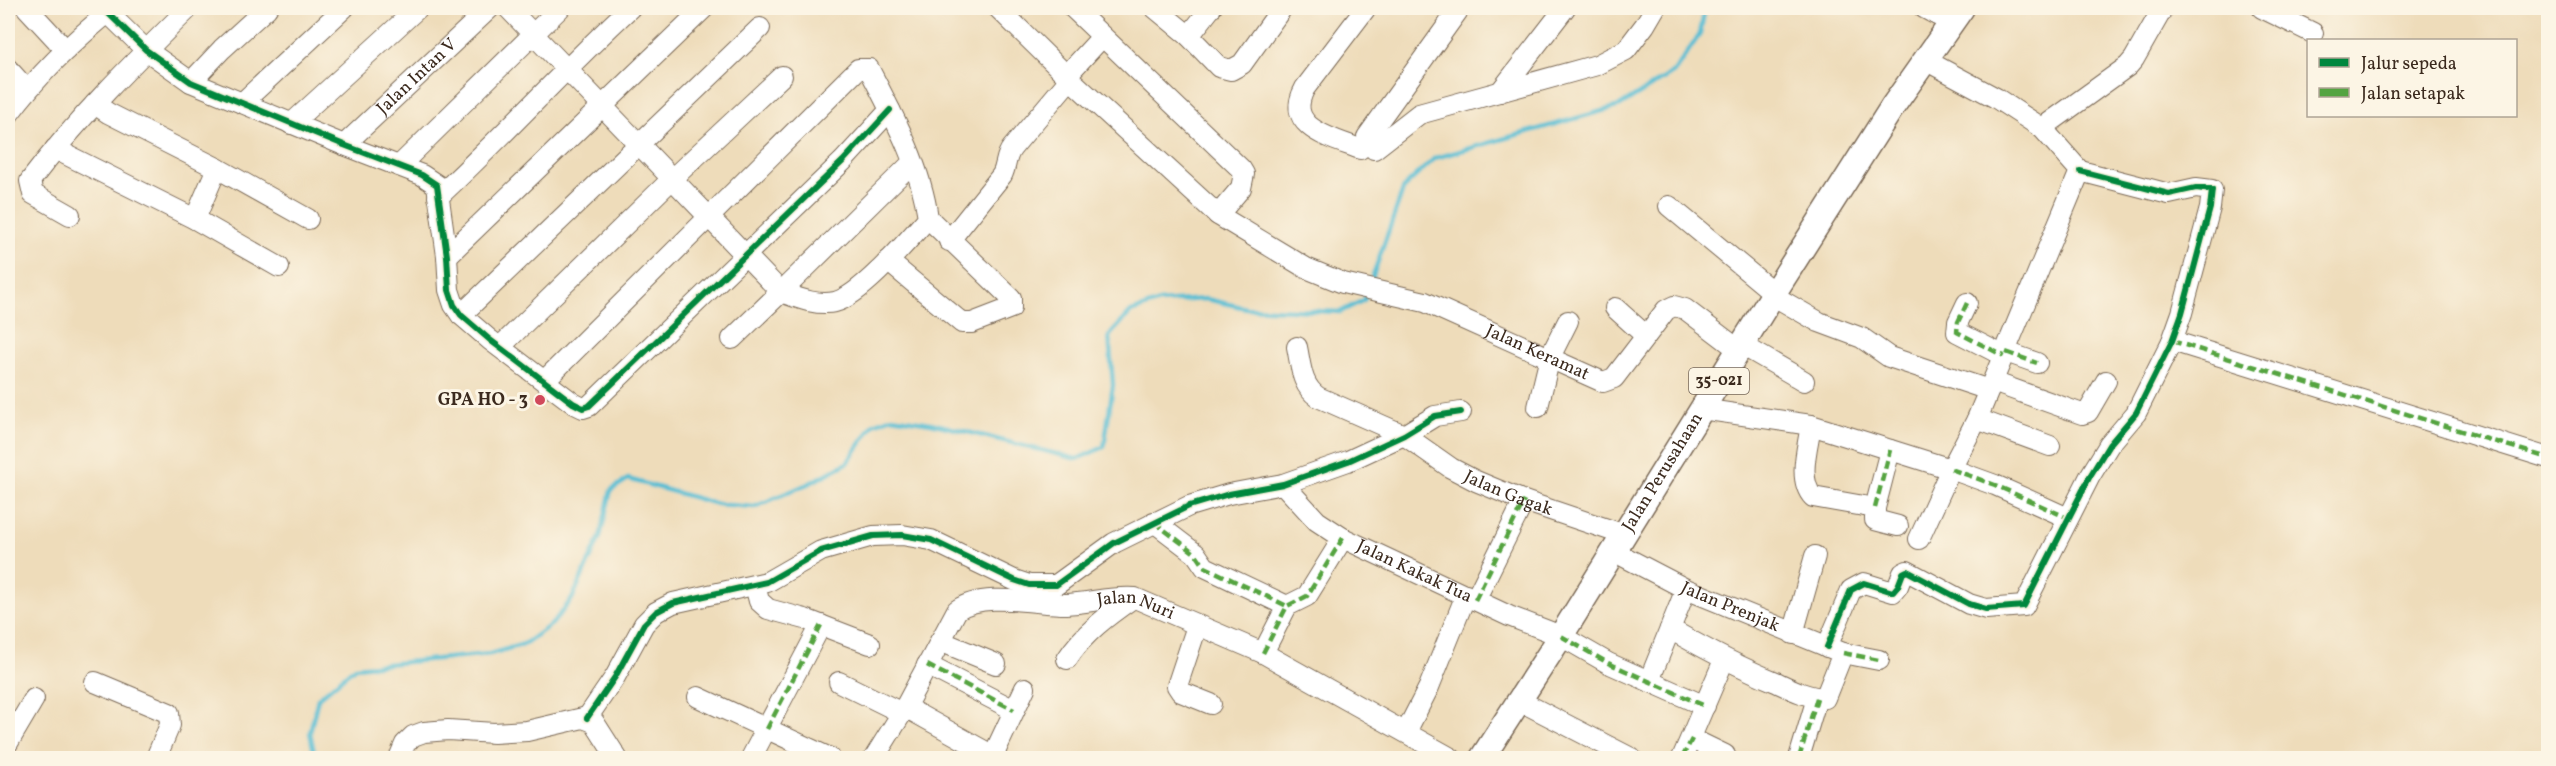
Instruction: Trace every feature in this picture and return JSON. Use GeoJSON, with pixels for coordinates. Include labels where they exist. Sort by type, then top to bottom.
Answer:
{"type":"FeatureCollection","features":[{"type":"Feature","properties":{"kind":"main road","name":"Jalan Perusahaan"},"geometry":{"type":"LineString","coordinates":[[1482,759],[1893,106],[1927,61],[1957,15]]}},
{"type":"Feature","properties":{"kind":"street"},"geometry":{"type":"LineString","coordinates":[[27,8],[66,50]]}},
{"type":"Feature","properties":{"kind":"street"},"geometry":{"type":"LineString","coordinates":[[70,215],[33,194],[29,186],[30,181],[95,104],[189,8]]}},
{"type":"Feature","properties":{"kind":"street"},"geometry":{"type":"LineString","coordinates":[[192,82],[222,49],[267,8]]}},
{"type":"Feature","properties":{"kind":"street"},"geometry":{"type":"LineString","coordinates":[[242,103],[344,8]]}},
{"type":"Feature","properties":{"kind":"street"},"geometry":{"type":"LineString","coordinates":[[291,124],[418,8]]}},
{"type":"Feature","properties":{"kind":"street","name":"Jalan Intan V"},"geometry":{"type":"LineString","coordinates":[[344,145],[490,8]]}},
{"type":"Feature","properties":{"kind":"street"},"geometry":{"type":"LineString","coordinates":[[508,8],[782,292],[813,302],[836,302],[855,292],[928,218]]}},
{"type":"Feature","properties":{"kind":"street"},"geometry":{"type":"LineString","coordinates":[[399,166],[560,8]]}},
{"type":"Feature","properties":{"kind":"street"},"geometry":{"type":"LineString","coordinates":[[438,197],[476,162],[567,67],[630,8]]}},
{"type":"Feature","properties":{"kind":"street"},"geometry":{"type":"LineString","coordinates":[[447,256],[704,8]]}},
{"type":"Feature","properties":{"kind":"street","name":"Jalan Keramat"},"geometry":{"type":"LineString","coordinates":[[998,8],[1068,77],[1218,215],[1306,268],[1343,283],[1425,302],[1608,382],[1614,378],[1666,310],[1678,306],[1741,347]]}},
{"type":"Feature","properties":{"kind":"street"},"geometry":{"type":"LineString","coordinates":[[1074,8],[1241,169],[1244,174],[1241,188],[1218,215]]}},
{"type":"Feature","properties":{"kind":"street"},"geometry":{"type":"LineString","coordinates":[[1155,8],[1189,36],[1219,67],[1231,70],[1242,64],[1282,8]]}},
{"type":"Feature","properties":{"kind":"street"},"geometry":{"type":"LineString","coordinates":[[1189,36],[1211,8]]}},
{"type":"Feature","properties":{"kind":"street"},"geometry":{"type":"LineString","coordinates":[[1366,8],[1305,88],[1298,104],[1302,118],[1309,127],[1367,145],[1419,114],[1597,65],[1626,50],[1655,8]]}},
{"type":"Feature","properties":{"kind":"street"},"geometry":{"type":"LineString","coordinates":[[1367,145],[1460,8]]}},
{"type":"Feature","properties":{"kind":"street"},"geometry":{"type":"LineString","coordinates":[[1500,92],[1565,8]]}},
{"type":"Feature","properties":{"kind":"street"},"geometry":{"type":"LineString","coordinates":[[1924,8],[1957,15]]}},
{"type":"Feature","properties":{"kind":"street"},"geometry":{"type":"LineString","coordinates":[[2042,128],[2127,66],[2134,59],[2163,8]]}},
{"type":"Feature","properties":{"kind":"street"},"geometry":{"type":"LineString","coordinates":[[2262,8],[2313,33]]}},
{"type":"Feature","properties":{"kind":"street"},"geometry":{"type":"LineString","coordinates":[[8,115],[27,90],[108,9],[146,50],[192,82],[291,124],[422,174],[437,185],[447,256],[449,290],[454,305],[461,315],[500,347],[573,403],[583,408],[589,406],[843,161],[890,110]]}},
{"type":"Feature","properties":{"kind":"street"},"geometry":{"type":"LineString","coordinates":[[461,315],[760,28]]}},
{"type":"Feature","properties":{"kind":"street"},"geometry":{"type":"LineString","coordinates":[[949,242],[1002,175],[1006,168],[1006,156],[1011,148],[1102,37]]}},
{"type":"Feature","properties":{"kind":"street"},"geometry":{"type":"LineString","coordinates":[[1670,629],[1724,660],[1817,698],[1825,698],[1851,590],[1864,583],[1893,592],[1907,571],[1969,604],[1986,609],[2024,606],[2068,518],[2109,445],[2136,413],[2171,342],[2182,313],[2210,208],[2212,190],[2196,188],[2169,194],[2080,171],[2042,128],[1996,98],[1927,61]]}},
{"type":"Feature","properties":{"kind":"street"},"geometry":{"type":"LineString","coordinates":[[8,69],[27,90]]}},
{"type":"Feature","properties":{"kind":"street"},"geometry":{"type":"LineString","coordinates":[[545,380],[858,69],[869,69],[890,110],[912,163],[928,218],[949,242],[1011,298],[1011,308],[972,323],[962,323],[888,261]]}},
{"type":"Feature","properties":{"kind":"street"},"geometry":{"type":"LineString","coordinates":[[500,347],[673,178],[782,76]]}},
{"type":"Feature","properties":{"kind":"street"},"geometry":{"type":"LineString","coordinates":[[95,104],[308,219]]}},
{"type":"Feature","properties":{"kind":"street"},"geometry":{"type":"LineString","coordinates":[[55,149],[195,219],[279,267]]}},
{"type":"Feature","properties":{"kind":"street"},"geometry":{"type":"LineString","coordinates":[[732,339],[912,163]]}},
{"type":"Feature","properties":{"kind":"street"},"geometry":{"type":"LineString","coordinates":[[195,219],[217,168]]}},
{"type":"Feature","properties":{"kind":"street"},"geometry":{"type":"LineString","coordinates":[[1919,539],[1977,419],[2080,171]]}},
{"type":"Feature","properties":{"kind":"street"},"geometry":{"type":"LineString","coordinates":[[1669,206],[1773,294],[1820,322],[1862,338],[1889,357],[2082,414],[2088,412],[2106,381]]}},
{"type":"Feature","properties":{"kind":"street"},"geometry":{"type":"LineString","coordinates":[[1966,303],[1958,322],[1957,332],[2005,354],[2037,363]]}},
{"type":"Feature","properties":{"kind":"street"},"geometry":{"type":"LineString","coordinates":[[1615,308],[1646,336]]}},
{"type":"Feature","properties":{"kind":"street"},"geometry":{"type":"LineString","coordinates":[[1538,407],[1550,357],[1568,321]]}},
{"type":"Feature","properties":{"kind":"street"},"geometry":{"type":"LineString","coordinates":[[2171,342],[2548,458]]}},
{"type":"Feature","properties":{"kind":"street","name":"Jalan Gagak"},"geometry":{"type":"LineString","coordinates":[[1297,347],[1304,382],[1311,392],[1348,412],[1404,435],[1459,472],[1618,543]]}},
{"type":"Feature","properties":{"kind":"street"},"geometry":{"type":"LineString","coordinates":[[1741,347],[1804,381]]}},
{"type":"Feature","properties":{"kind":"street"},"geometry":{"type":"LineString","coordinates":[[1701,409],[1811,425],[1965,472],[2068,518]]}},
{"type":"Feature","properties":{"kind":"street"},"geometry":{"type":"LineString","coordinates":[[587,718],[615,677],[644,624],[656,612],[673,603],[756,589],[821,551],[873,536],[902,535],[931,540],[1014,580],[1031,593],[1056,585],[1114,543],[1202,501],[1283,484],[1348,461],[1404,435],[1435,416],[1461,412]]}},
{"type":"Feature","properties":{"kind":"street"},"geometry":{"type":"LineString","coordinates":[[1977,419],[2050,446]]}},
{"type":"Feature","properties":{"kind":"street"},"geometry":{"type":"LineString","coordinates":[[1811,425],[1804,478],[1807,490],[1813,497],[1875,508]]}},
{"type":"Feature","properties":{"kind":"street"},"geometry":{"type":"LineString","coordinates":[[1890,450],[1875,508],[1875,520],[1898,526]]}},
{"type":"Feature","properties":{"kind":"street","name":"Jalan Kakak Tua"},"geometry":{"type":"LineString","coordinates":[[1283,484],[1317,521],[1343,538],[1509,616],[1561,636],[1608,663],[1705,706]]}},
{"type":"Feature","properties":{"kind":"street"},"geometry":{"type":"LineString","coordinates":[[1406,732],[1471,597],[1524,501]]}},
{"type":"Feature","properties":{"kind":"street"},"geometry":{"type":"LineString","coordinates":[[1154,522],[1197,554],[1205,567],[1287,606]]}},
{"type":"Feature","properties":{"kind":"street"},"geometry":{"type":"LineString","coordinates":[[1263,653],[1287,606],[1307,596],[1343,538]]}},
{"type":"Feature","properties":{"kind":"street","name":"Jalan Prenjak"},"geometry":{"type":"LineString","coordinates":[[1618,543],[1686,589],[1837,653],[1879,660]]}},
{"type":"Feature","properties":{"kind":"street"},"geometry":{"type":"LineString","coordinates":[[1792,634],[1815,556]]}},
{"type":"Feature","properties":{"kind":"street"},"geometry":{"type":"LineString","coordinates":[[756,589],[759,601],[768,609],[821,625],[870,644]]}},
{"type":"Feature","properties":{"kind":"street"},"geometry":{"type":"LineString","coordinates":[[1649,681],[1686,589]]}},
{"type":"Feature","properties":{"kind":"street","name":"Jalan Nuri"},"geometry":{"type":"LineString","coordinates":[[874,759],[957,610],[965,604],[1031,593],[1064,604],[1118,597],[1133,598],[1263,653],[1451,759]]}},
{"type":"Feature","properties":{"kind":"street"},"geometry":{"type":"LineString","coordinates":[[1067,659],[1078,642],[1096,624],[1133,598]]}},
{"type":"Feature","properties":{"kind":"street"},"geometry":{"type":"LineString","coordinates":[[752,759],[821,625]]}},
{"type":"Feature","properties":{"kind":"street"},"geometry":{"type":"LineString","coordinates":[[1197,626],[1177,686],[1182,692],[1211,704]]}},
{"type":"Feature","properties":{"kind":"street"},"geometry":{"type":"LineString","coordinates":[[940,642],[996,664]]}},
{"type":"Feature","properties":{"kind":"street"},"geometry":{"type":"LineString","coordinates":[[1682,759],[1724,660]]}},
{"type":"Feature","properties":{"kind":"street"},"geometry":{"type":"LineString","coordinates":[[927,665],[1014,710]]}},
{"type":"Feature","properties":{"kind":"street"},"geometry":{"type":"LineString","coordinates":[[95,682],[169,714],[170,725],[156,759]]}},
{"type":"Feature","properties":{"kind":"street"},"geometry":{"type":"LineString","coordinates":[[839,682],[903,710],[995,757],[1025,688]]}},
{"type":"Feature","properties":{"kind":"street"},"geometry":{"type":"LineString","coordinates":[[698,697],[830,759]]}},
{"type":"Feature","properties":{"kind":"street"},"geometry":{"type":"LineString","coordinates":[[1799,759],[1817,698]]}},
{"type":"Feature","properties":{"kind":"street"},"geometry":{"type":"LineString","coordinates":[[8,743],[34,699]]}},
{"type":"Feature","properties":{"kind":"street"},"geometry":{"type":"LineString","coordinates":[[1518,700],[1631,759]]}},
{"type":"Feature","properties":{"kind":"street"},"geometry":{"type":"LineString","coordinates":[[399,759],[405,744],[413,736],[424,732],[527,731],[587,718],[594,722],[617,759]]}},
{"type":"Feature","properties":{"kind":"street"},"geometry":{"type":"LineString","coordinates":[[1692,739],[1725,755]]}},
{"type":"Feature","properties":{"kind":"waterway"},"geometry":{"type":"LineString","coordinates":[[1370,284],[1404,187],[1435,158],[1620,106],[1674,72],[1700,34],[1705,8]]}},
{"type":"Feature","properties":{"kind":"waterway"},"geometry":{"type":"LineString","coordinates":[[315,758],[310,732],[318,698],[355,667],[490,654],[524,644],[552,624],[572,599],[600,537],[611,490],[628,479],[717,504],[754,507],[810,483],[847,463],[874,424],[892,417],[931,423],[1077,459],[1104,447],[1113,385],[1109,336],[1131,312],[1159,302],[1206,299],[1246,308],[1340,312],[1364,300],[1366,294]]}},
{"type":"Feature","properties":{"kind":"marked path"},"geometry":{"type":"LineString","coordinates":[[1967,303],[1958,322],[1957,332],[2004,356]]}},
{"type":"Feature","properties":{"kind":"marked path"},"geometry":{"type":"LineString","coordinates":[[2172,341],[2548,458]]}},
{"type":"Feature","properties":{"kind":"marked path"},"geometry":{"type":"LineString","coordinates":[[2006,352],[2037,363]]}},
{"type":"Feature","properties":{"kind":"marked path"},"geometry":{"type":"LineString","coordinates":[[1875,508],[1890,450]]}},
{"type":"Feature","properties":{"kind":"marked path"},"geometry":{"type":"LineString","coordinates":[[1951,469],[1995,485],[2068,518]]}},
{"type":"Feature","properties":{"kind":"marked path"},"geometry":{"type":"LineString","coordinates":[[1475,600],[1524,501]]}},
{"type":"Feature","properties":{"kind":"marked path"},"geometry":{"type":"LineString","coordinates":[[1154,522],[1196,554],[1205,567],[1287,606]]}},
{"type":"Feature","properties":{"kind":"marked path"},"geometry":{"type":"LineString","coordinates":[[1263,653],[1287,606],[1307,596],[1343,538]]}},
{"type":"Feature","properties":{"kind":"marked path"},"geometry":{"type":"LineString","coordinates":[[767,729],[821,625]]}},
{"type":"Feature","properties":{"kind":"marked path"},"geometry":{"type":"LineString","coordinates":[[1561,636],[1608,663],[1705,706]]}},
{"type":"Feature","properties":{"kind":"marked path"},"geometry":{"type":"LineString","coordinates":[[1843,653],[1879,660]]}},
{"type":"Feature","properties":{"kind":"marked path"},"geometry":{"type":"LineString","coordinates":[[927,665],[1014,710]]}},
{"type":"Feature","properties":{"kind":"marked path"},"geometry":{"type":"LineString","coordinates":[[1799,758],[1817,698]]}},
{"type":"Feature","properties":{"kind":"marked path"},"geometry":{"type":"LineString","coordinates":[[1682,758],[1692,739]]}},
{"type":"Feature","properties":{"kind":"cycle path"},"geometry":{"type":"LineString","coordinates":[[103,8],[146,50],[191,82],[422,175],[437,185],[447,256],[449,290],[454,305],[461,315],[490,340],[573,403],[583,408],[589,406],[843,161],[890,110]]}},
{"type":"Feature","properties":{"kind":"cycle path"},"geometry":{"type":"LineString","coordinates":[[1827,647],[1851,590],[1864,583],[1893,592],[1903,573],[1907,571],[1969,604],[1986,609],[2024,606],[2090,476],[2109,445],[2136,413],[2172,341],[2182,313],[2210,208],[2212,190],[2196,188],[2169,194],[2080,171]]}},
{"type":"Feature","properties":{"kind":"cycle path"},"geometry":{"type":"LineString","coordinates":[[587,718],[615,677],[644,624],[656,612],[673,603],[767,582],[821,551],[873,536],[902,535],[931,540],[1029,585],[1056,585],[1114,543],[1189,506],[1229,494],[1283,484],[1348,461],[1404,435],[1435,416],[1461,412]]}},
{"type":"Feature","properties":{"kind":"place","name":"GPA HO - 3"},"geometry":{"type":"Point","coordinates":[540,400]}}]}
